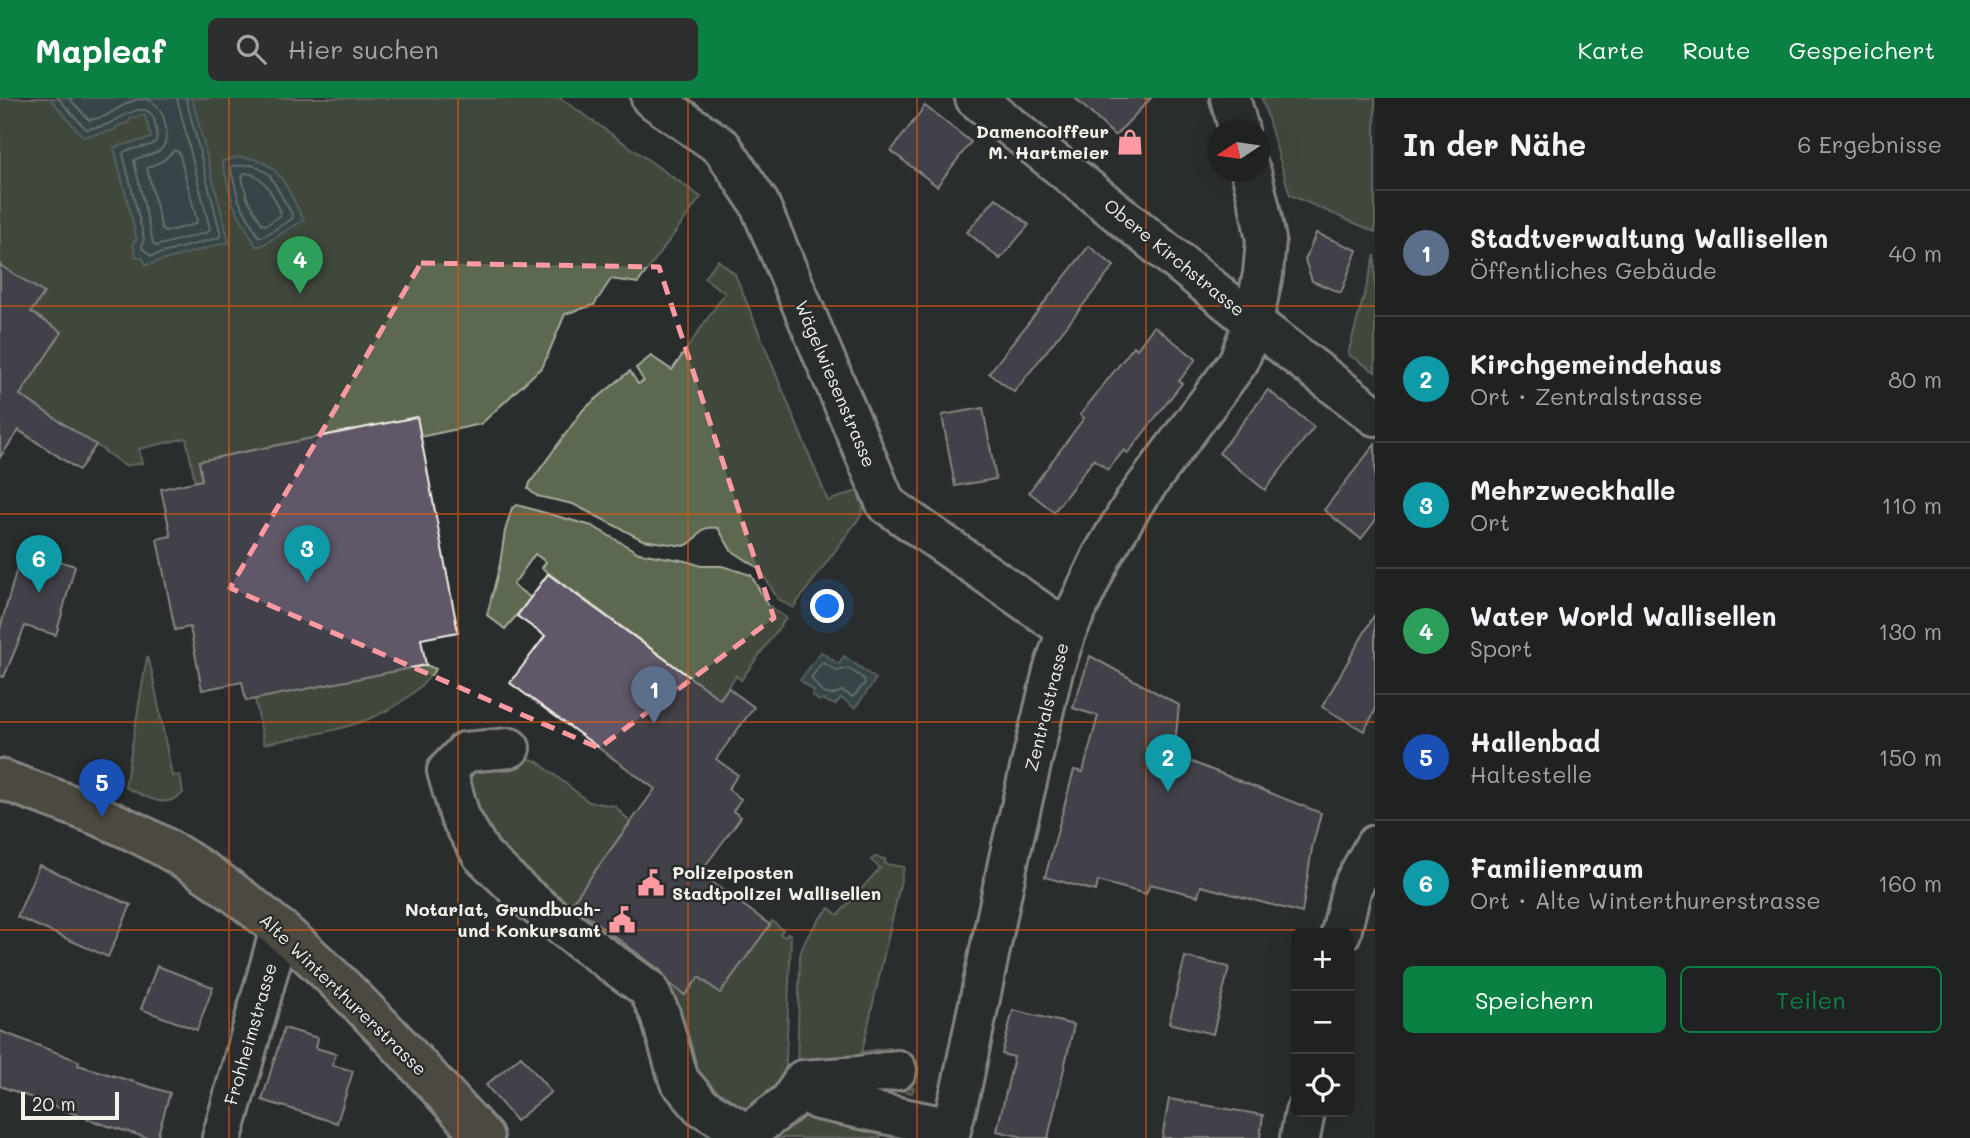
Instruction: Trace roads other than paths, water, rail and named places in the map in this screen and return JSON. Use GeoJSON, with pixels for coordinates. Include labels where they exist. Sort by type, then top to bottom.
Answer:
{"type":"FeatureCollection","features":[{"type":"Feature","properties":{"kind":"main road","name":"Alte Winterthurerstrasse"},"geometry":{"type":"LineString","coordinates":[[0,779],[102,817],[163,846],[222,885],[280,929],[396,1040],[484,1138]]}},
{"type":"Feature","properties":{"kind":"street","name":"Wägelwiesenstrasse"},"geometry":{"type":"LineString","coordinates":[[651,98],[722,147],[759,203],[886,504],[1067,629]]}},
{"type":"Feature","properties":{"kind":"street","name":"Obere Kirchstrasse"},"geometry":{"type":"LineString","coordinates":[[975,98],[1253,322],[1375,416]]}},
{"type":"Feature","properties":{"kind":"street"},"geometry":{"type":"LineString","coordinates":[[1230,98],[1236,119]]}},
{"type":"Feature","properties":{"kind":"street","name":"Zentralstrasse"},"geometry":{"type":"LineString","coordinates":[[950,1133],[1009,858],[1053,671],[1067,629],[1102,556],[1135,501],[1239,361],[1253,322],[1264,274],[1266,240],[1254,182]]}},
{"type":"Feature","properties":{"kind":"street"},"geometry":{"type":"LineString","coordinates":[[510,748],[466,752],[447,771],[460,817],[482,855],[524,895],[580,940],[649,989],[660,1014],[679,1080],[701,1106],[747,1134],[790,1101],[803,1080],[897,1070]]}},
{"type":"Feature","properties":{"kind":"street"},"geometry":{"type":"LineString","coordinates":[[1342,928],[1352,887],[1375,845]]}},
{"type":"Feature","properties":{"kind":"street","name":"Frohheimstrasse"},"geometry":{"type":"LineString","coordinates":[[222,1138],[280,929]]}},
{"type":"Feature","properties":{"kind":"street"},"geometry":{"type":"LineString","coordinates":[[818,1100],[950,1133]]}},
{"type":"Feature","properties":{"kind":"street"},"geometry":{"type":"LineString","coordinates":[[1300,1138],[1304,1117]]}},
{"type":"Feature","properties":{"kind":"water"},"geometry":{"type":"Polygon","coordinates":[[[50,98],[192,98],[229,242],[146,265],[142,257],[136,257],[133,242],[137,240],[114,147],[151,138],[145,115],[131,118],[128,123],[117,126],[115,130],[83,137],[50,98]]]}},
{"type":"Feature","properties":{"kind":"water"},"geometry":{"type":"Polygon","coordinates":[[[238,157],[264,163],[273,169],[286,186],[304,220],[261,246],[256,246],[233,204],[222,161],[238,157]]]}},
{"type":"Feature","properties":{"kind":"water"},"geometry":{"type":"Polygon","coordinates":[[[821,652],[839,664],[844,656],[876,679],[855,708],[841,698],[835,705],[821,699],[819,701],[812,695],[814,691],[800,680],[821,652]]]}},
{"type":"Feature","properties":{"kind":"place","name":"Damencoiffeur M. Hartmeier"},"geometry":{"type":"Point","coordinates":[1130,142]}},
{"type":"Feature","properties":{"kind":"place","name":"Water World Wallisellen"},"geometry":{"type":"Point","coordinates":[300,294]}},
{"type":"Feature","properties":{"kind":"place","name":"Mehrzweckhalle"},"geometry":{"type":"Point","coordinates":[307,583]}},
{"type":"Feature","properties":{"kind":"place","name":"Familienraum"},"geometry":{"type":"Point","coordinates":[39,593]}},
{"type":"Feature","properties":{"kind":"place","name":"Stadtverwaltung Wallisellen"},"geometry":{"type":"Point","coordinates":[654,724]}},
{"type":"Feature","properties":{"kind":"place","name":"Kirchgemeindehaus"},"geometry":{"type":"Point","coordinates":[1168,792]}},
{"type":"Feature","properties":{"kind":"place","name":"Hallenbad"},"geometry":{"type":"Point","coordinates":[102,817]}},
{"type":"Feature","properties":{"kind":"place","name":"Polizeiposten Stadtpolizei Wallisellen"},"geometry":{"type":"Point","coordinates":[651,883]}},
{"type":"Feature","properties":{"kind":"place","name":"Notariat, Grundbuch- und Konkursamt"},"geometry":{"type":"Point","coordinates":[622,920]}}]}
